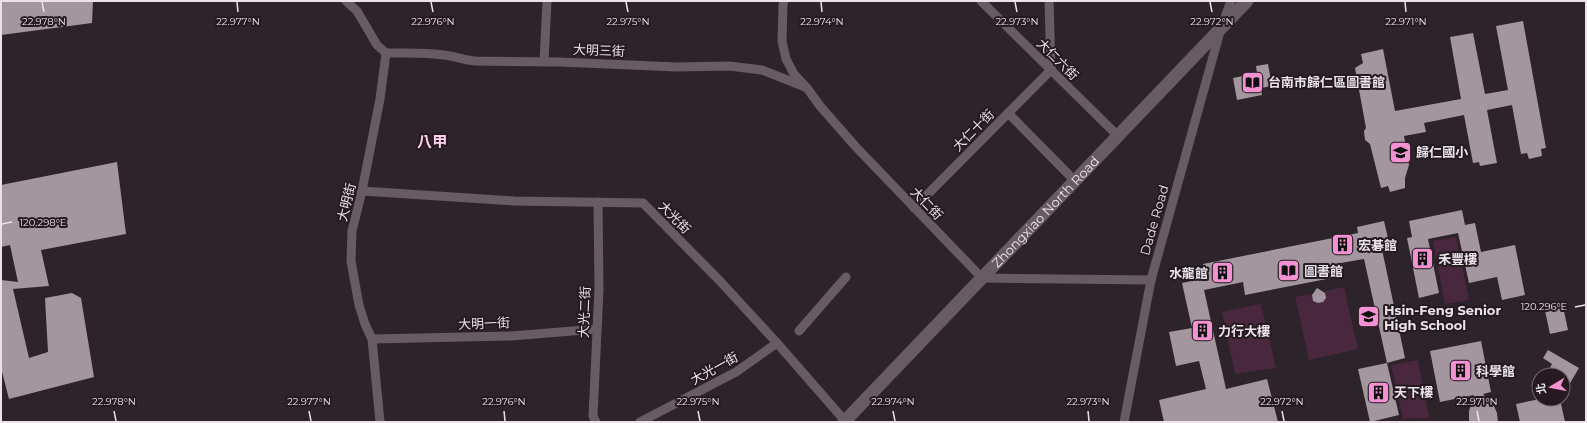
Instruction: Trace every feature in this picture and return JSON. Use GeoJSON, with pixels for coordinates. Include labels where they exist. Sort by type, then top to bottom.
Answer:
{"type":"FeatureCollection","features":[{"type":"Feature","properties":{"kind":"main road","name":"Zhongxiao North Road"},"geometry":{"type":"LineString","coordinates":[[844,421],[1247,1]]}},
{"type":"Feature","properties":{"kind":"street"},"geometry":{"type":"LineString","coordinates":[[346,1],[357,11],[377,45],[386,53]]}},
{"type":"Feature","properties":{"kind":"street"},"geometry":{"type":"LineString","coordinates":[[544,62],[547,1]]}},
{"type":"Feature","properties":{"kind":"street","name":"大仁街"},"geometry":{"type":"LineString","coordinates":[[784,1],[782,42],[786,59],[794,74],[856,147],[982,278]]}},
{"type":"Feature","properties":{"kind":"street","name":"大仁六街"},"geometry":{"type":"LineString","coordinates":[[981,1],[1118,136]]}},
{"type":"Feature","properties":{"kind":"street"},"geometry":{"type":"LineString","coordinates":[[1049,1],[1050,70]]}},
{"type":"Feature","properties":{"kind":"street","name":"Dade Road"},"geometry":{"type":"LineString","coordinates":[[1124,422],[1151,280],[1221,28],[1231,1]]}},
{"type":"Feature","properties":{"kind":"street","name":"大明三街"},"geometry":{"type":"LineString","coordinates":[[386,53],[419,52],[445,55],[465,60],[677,67],[728,66],[762,70],[807,88]]}},
{"type":"Feature","properties":{"kind":"street","name":"大明街"},"geometry":{"type":"LineString","coordinates":[[380,422],[372,339],[359,305],[351,261],[352,231],[362,191],[380,99],[386,53]]}},
{"type":"Feature","properties":{"kind":"street","name":"大仁十街"},"geometry":{"type":"LineString","coordinates":[[914,208],[1050,70]]}},
{"type":"Feature","properties":{"kind":"street"},"geometry":{"type":"LineString","coordinates":[[1008,113],[1075,181]]}},
{"type":"Feature","properties":{"kind":"street","name":"大光街"},"geometry":{"type":"LineString","coordinates":[[362,191],[514,200],[643,204],[719,280],[777,343],[844,421]]}},
{"type":"Feature","properties":{"kind":"street","name":"大光二街"},"geometry":{"type":"LineString","coordinates":[[596,422],[593,416],[599,289],[598,202]]}},
{"type":"Feature","properties":{"kind":"street"},"geometry":{"type":"LineString","coordinates":[[799,331],[846,277]]}},
{"type":"Feature","properties":{"kind":"street"},"geometry":{"type":"LineString","coordinates":[[982,278],[1151,280]]}},
{"type":"Feature","properties":{"kind":"street","name":"大明一街"},"geometry":{"type":"LineString","coordinates":[[372,339],[512,336],[597,329]]}},
{"type":"Feature","properties":{"kind":"street","name":"大光一街"},"geometry":{"type":"LineString","coordinates":[[640,422],[736,372],[777,343]]}},
{"type":"Feature","properties":{"kind":"shaded area"},"geometry":{"type":"Polygon","coordinates":[[[1456,237],[1469,300],[1445,304],[1433,241],[1456,237]]]}},
{"type":"Feature","properties":{"kind":"shaded area"},"geometry":{"type":"Polygon","coordinates":[[[1344,287],[1358,349],[1309,360],[1295,297],[1311,294],[1313,301],[1318,303],[1322,302],[1325,298],[1325,291],[1344,287]]]}},
{"type":"Feature","properties":{"kind":"shaded area"},"geometry":{"type":"Polygon","coordinates":[[[1261,304],[1276,368],[1235,374],[1222,312],[1261,304]]]}},
{"type":"Feature","properties":{"kind":"shaded area"},"geometry":{"type":"Polygon","coordinates":[[[1418,360],[1429,418],[1403,419],[1391,365],[1418,360]]]}},
{"type":"Feature","properties":{"kind":"building"},"geometry":{"type":"Polygon","coordinates":[[[1,1],[93,1],[92,23],[1,35],[1,1]]]}},
{"type":"Feature","properties":{"kind":"building"},"geometry":{"type":"Polygon","coordinates":[[[1523,21],[1546,148],[1541,149],[1542,156],[1529,159],[1527,153],[1521,154],[1512,105],[1487,110],[1497,163],[1480,166],[1479,162],[1473,163],[1464,115],[1424,123],[1426,132],[1404,136],[1409,165],[1405,178],[1405,188],[1390,192],[1388,186],[1381,188],[1370,144],[1365,140],[1364,131],[1366,128],[1355,68],[1363,63],[1361,54],[1383,49],[1395,111],[1461,99],[1450,37],[1473,33],[1485,94],[1508,90],[1496,26],[1523,21]]]}},
{"type":"Feature","properties":{"kind":"building","name":"台南市歸仁區圖書館"},"geometry":{"type":"Polygon","coordinates":[[[1268,64],[1272,86],[1261,88],[1262,95],[1237,100],[1233,78],[1257,73],[1256,66],[1268,64]]]}},
{"type":"Feature","properties":{"kind":"building"},"geometry":{"type":"Polygon","coordinates":[[[117,162],[126,234],[41,250],[49,286],[13,289],[29,358],[48,352],[45,298],[72,293],[81,298],[94,377],[9,399],[1,368],[1,280],[18,282],[10,245],[1,247],[1,185],[117,162]]]}},
{"type":"Feature","properties":{"kind":"building","name":"禾豐樓"},"geometry":{"type":"Polygon","coordinates":[[[1462,210],[1465,225],[1475,223],[1481,252],[1515,245],[1525,295],[1502,300],[1497,277],[1469,283],[1458,233],[1428,239],[1439,293],[1419,298],[1407,238],[1412,237],[1409,221],[1462,210]]]}},
{"type":"Feature","properties":{"kind":"building"},"geometry":{"type":"Polygon","coordinates":[[[1384,221],[1388,238],[1380,240],[1405,358],[1387,363],[1364,259],[1335,264],[1337,277],[1245,295],[1243,282],[1204,290],[1226,389],[1267,379],[1278,422],[1164,422],[1159,400],[1206,389],[1199,361],[1176,366],[1169,332],[1192,328],[1182,283],[1206,278],[1203,264],[1358,233],[1357,227],[1384,221]]]}},
{"type":"Feature","properties":{"kind":"building"},"geometry":{"type":"Polygon","coordinates":[[[1317,288],[1325,293],[1326,298],[1323,302],[1318,303],[1313,301],[1312,295],[1317,288]]]}},
{"type":"Feature","properties":{"kind":"building"},"geometry":{"type":"Polygon","coordinates":[[[1562,302],[1568,330],[1550,334],[1544,306],[1562,302]]]}},
{"type":"Feature","properties":{"kind":"building","name":"科學館"},"geometry":{"type":"Polygon","coordinates":[[[1481,341],[1491,392],[1483,394],[1494,406],[1497,413],[1498,422],[1469,422],[1469,411],[1474,395],[1440,402],[1430,351],[1481,341]]]}},
{"type":"Feature","properties":{"kind":"building"},"geometry":{"type":"Polygon","coordinates":[[[1548,350],[1579,368],[1571,382],[1571,367],[1550,367],[1552,364],[1543,358],[1548,350]]]}},
{"type":"Feature","properties":{"kind":"building","name":"天下樓"},"geometry":{"type":"Polygon","coordinates":[[[1387,363],[1399,415],[1370,422],[1358,369],[1387,363]]]}},
{"type":"Feature","properties":{"kind":"building"},"geometry":{"type":"Polygon","coordinates":[[[1531,401],[1531,407],[1562,407],[1565,422],[1520,422],[1516,404],[1531,401]]]}},
{"type":"Feature","properties":{"kind":"place","name":"台南市歸仁區圖書館"},"geometry":{"type":"Point","coordinates":[1252,82]}},
{"type":"Feature","properties":{"kind":"place","name":"歸仁國小"},"geometry":{"type":"Point","coordinates":[1400,152]}},
{"type":"Feature","properties":{"kind":"place","name":"宏碁館"},"geometry":{"type":"Point","coordinates":[1343,245]}},
{"type":"Feature","properties":{"kind":"place","name":"禾豐樓"},"geometry":{"type":"Point","coordinates":[1422,259]}},
{"type":"Feature","properties":{"kind":"place","name":"圖書館"},"geometry":{"type":"Point","coordinates":[1288,271]}},
{"type":"Feature","properties":{"kind":"place","name":"水龍館"},"geometry":{"type":"Point","coordinates":[1223,273]}},
{"type":"Feature","properties":{"kind":"place","name":"Hsin-Feng Senior High School"},"geometry":{"type":"Point","coordinates":[1369,317]}},
{"type":"Feature","properties":{"kind":"place","name":"力行大樓"},"geometry":{"type":"Point","coordinates":[1203,331]}},
{"type":"Feature","properties":{"kind":"place","name":"科學館"},"geometry":{"type":"Point","coordinates":[1461,371]}},
{"type":"Feature","properties":{"kind":"place","name":"天下樓"},"geometry":{"type":"Point","coordinates":[1378,392]}},
{"type":"Feature","properties":{"kind":"district","name":"八甲"},"geometry":{"type":"Point","coordinates":[432,142]}}]}
